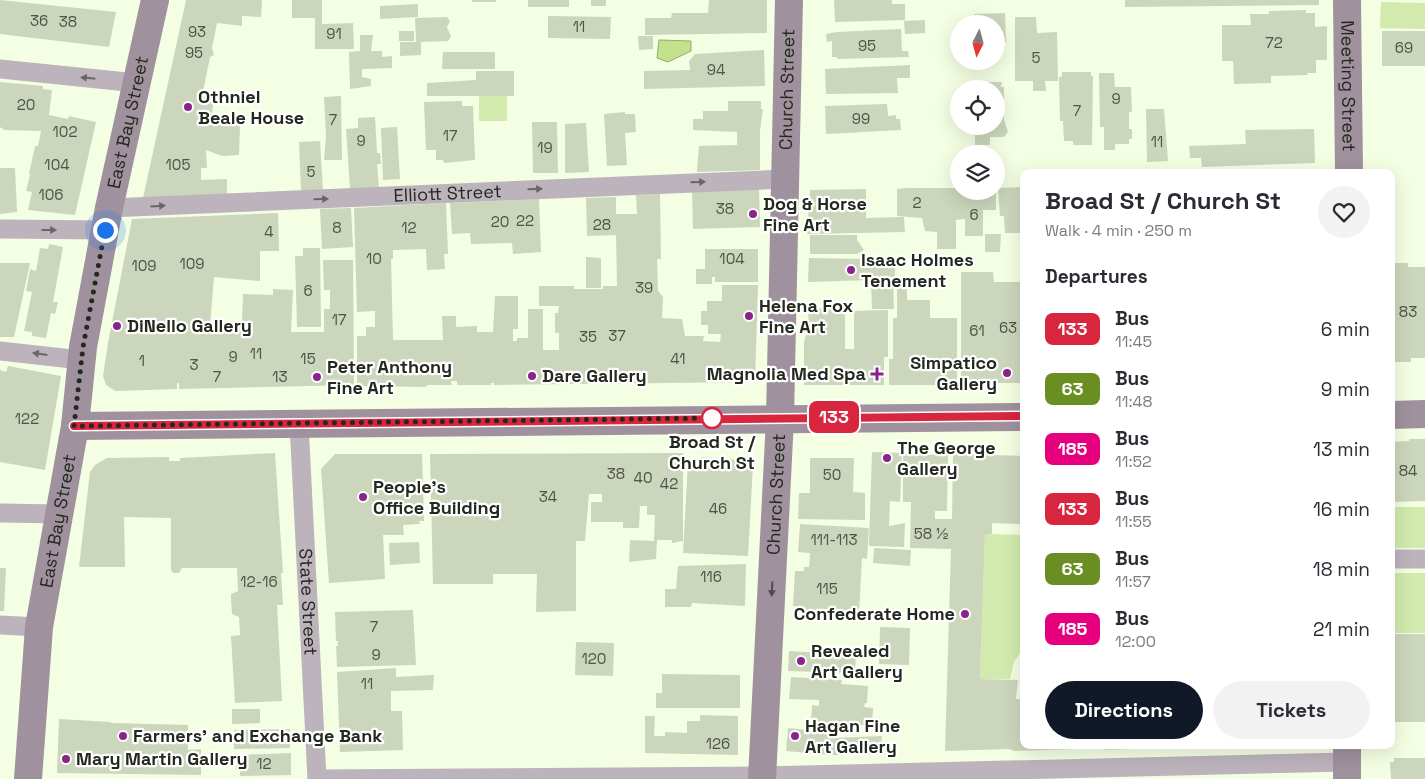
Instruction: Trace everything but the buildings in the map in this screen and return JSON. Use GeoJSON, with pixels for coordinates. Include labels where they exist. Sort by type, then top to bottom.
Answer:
{"type":"FeatureCollection","features":[{"type":"Feature","properties":{"kind":"street","name":"East Bay Street"},"geometry":{"type":"LineString","coordinates":[[28,779],[39,627],[74,426],[81,360],[107,219],[154,0]]}},
{"type":"Feature","properties":{"kind":"street","name":"Church Street"},"geometry":{"type":"LineString","coordinates":[[762,778],[780,418],[789,0]]}},
{"type":"Feature","properties":{"kind":"street","name":"Meeting Street"},"geometry":{"type":"LineString","coordinates":[[1347,0],[1349,169]]}},
{"type":"Feature","properties":{"kind":"street"},"geometry":{"type":"LineString","coordinates":[[0,69],[137,83]]}},
{"type":"Feature","properties":{"kind":"street","name":"Elliott Street"},"geometry":{"type":"LineString","coordinates":[[0,229],[107,219],[784,179]]}},
{"type":"Feature","properties":{"kind":"street"},"geometry":{"type":"LineString","coordinates":[[0,351],[81,360]]}},
{"type":"Feature","properties":{"kind":"street"},"geometry":{"type":"LineString","coordinates":[[1395,414],[1425,414]]}},
{"type":"Feature","properties":{"kind":"street"},"geometry":{"type":"LineString","coordinates":[[74,426],[1020,416]]}},
{"type":"Feature","properties":{"kind":"street","name":"State Street"},"geometry":{"type":"LineString","coordinates":[[299,423],[317,779]]}},
{"type":"Feature","properties":{"kind":"street"},"geometry":{"type":"LineString","coordinates":[[0,513],[58,514]]}},
{"type":"Feature","properties":{"kind":"street"},"geometry":{"type":"LineString","coordinates":[[1395,559],[1425,559]]}},
{"type":"Feature","properties":{"kind":"street"},"geometry":{"type":"LineString","coordinates":[[0,625],[39,627]]}},
{"type":"Feature","properties":{"kind":"street"},"geometry":{"type":"LineString","coordinates":[[317,779],[762,778],[1347,762]]}},
{"type":"Feature","properties":{"kind":"shaded area"},"geometry":{"type":"Polygon","coordinates":[[[1381,2],[1425,3],[1425,29],[1380,28],[1381,2]]]}},
{"type":"Feature","properties":{"kind":"shaded area"},"geometry":{"type":"Polygon","coordinates":[[[659,40],[691,41],[691,51],[668,62],[657,58],[659,40]]]}},
{"type":"Feature","properties":{"kind":"shaded area"},"geometry":{"type":"Polygon","coordinates":[[[479,96],[507,96],[507,121],[479,121],[479,96]]]}},
{"type":"Feature","properties":{"kind":"shaded area"},"geometry":{"type":"Polygon","coordinates":[[[1395,507],[1425,507],[1425,548],[1395,548],[1395,507]]]}},
{"type":"Feature","properties":{"kind":"shaded area"},"geometry":{"type":"Polygon","coordinates":[[[985,534],[1020,535],[1020,653],[1014,662],[1010,679],[980,679],[985,534]]]}},
{"type":"Feature","properties":{"kind":"shaded area"},"geometry":{"type":"Polygon","coordinates":[[[1395,573],[1425,573],[1425,633],[1395,633],[1395,573]]]}},
{"type":"Feature","properties":{"kind":"bus line","name":"133"},"geometry":{"type":"LineString","coordinates":[[74,426],[1020,416]]}},
{"type":"Feature","properties":{"kind":"place","name":"Othniel Beale House"},"geometry":{"type":"Point","coordinates":[188,107]}},
{"type":"Feature","properties":{"kind":"place","name":"Dog & Horse Fine Art"},"geometry":{"type":"Point","coordinates":[753,214]}},
{"type":"Feature","properties":{"kind":"place","name":"Isaac Holmes Tenement"},"geometry":{"type":"Point","coordinates":[851,270]}},
{"type":"Feature","properties":{"kind":"place","name":"Helena Fox Fine Art"},"geometry":{"type":"Point","coordinates":[749,316]}},
{"type":"Feature","properties":{"kind":"place","name":"DiNello Gallery"},"geometry":{"type":"Point","coordinates":[117,326]}},
{"type":"Feature","properties":{"kind":"place","name":"Simpatico Gallery"},"geometry":{"type":"Point","coordinates":[1007,373]}},
{"type":"Feature","properties":{"kind":"place","name":"Magnolia Med Spa"},"geometry":{"type":"Point","coordinates":[877,374]}},
{"type":"Feature","properties":{"kind":"place","name":"Dare Gallery"},"geometry":{"type":"Point","coordinates":[532,376]}},
{"type":"Feature","properties":{"kind":"place","name":"Peter Anthony Fine Art"},"geometry":{"type":"Point","coordinates":[317,377]}},
{"type":"Feature","properties":{"kind":"place","name":"Broad St / Church St"},"geometry":{"type":"Point","coordinates":[712,418]}},
{"type":"Feature","properties":{"kind":"place","name":"The George Gallery"},"geometry":{"type":"Point","coordinates":[887,458]}},
{"type":"Feature","properties":{"kind":"place","name":"People's Office Building"},"geometry":{"type":"Point","coordinates":[363,497]}},
{"type":"Feature","properties":{"kind":"place","name":"Confederate Home"},"geometry":{"type":"Point","coordinates":[965,614]}},
{"type":"Feature","properties":{"kind":"place","name":"Revealed Art Gallery"},"geometry":{"type":"Point","coordinates":[801,661]}},
{"type":"Feature","properties":{"kind":"place","name":"Farmers' and Exchange Bank"},"geometry":{"type":"Point","coordinates":[123,736]}},
{"type":"Feature","properties":{"kind":"place","name":"Hagan Fine Art Gallery"},"geometry":{"type":"Point","coordinates":[795,736]}},
{"type":"Feature","properties":{"kind":"place","name":"Mary Martin Gallery"},"geometry":{"type":"Point","coordinates":[66,759]}},
{"type":"Feature","properties":{"kind":"route"},"geometry":{"type":"LineString","coordinates":[[105,230],[83,347],[74,426],[717,418],[712,418]]}}]}
